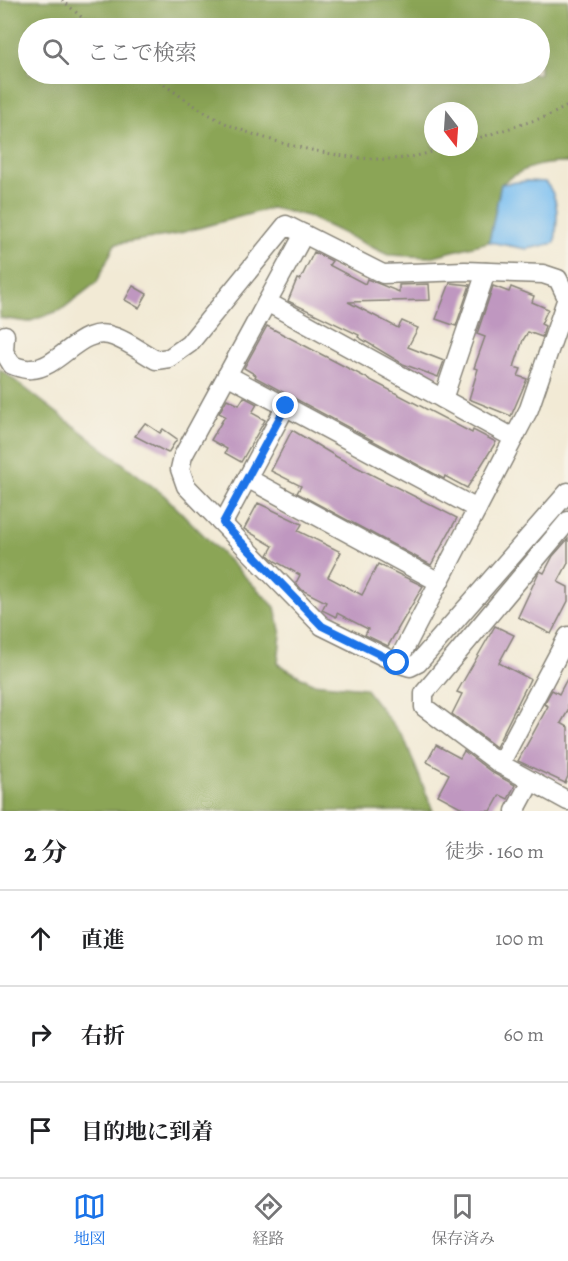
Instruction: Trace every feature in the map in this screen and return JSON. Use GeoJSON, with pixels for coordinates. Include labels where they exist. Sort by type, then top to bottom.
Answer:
{"type":"FeatureCollection","features":[{"type":"Feature","properties":{"kind":"street"},"geometry":{"type":"LineString","coordinates":[[5,335],[4,352],[12,365],[29,370],[43,367],[79,341],[99,334],[114,336],[156,360],[169,358],[189,344],[286,225],[383,274],[486,272],[543,274],[558,279],[567,298],[530,409],[397,663]]}},
{"type":"Feature","properties":{"kind":"street"},"geometry":{"type":"LineString","coordinates":[[304,234],[183,456],[180,469],[186,486],[322,626],[397,663],[410,667],[418,663],[568,492]]}},
{"type":"Feature","properties":{"kind":"street"},"geometry":{"type":"LineString","coordinates":[[443,399],[486,272]]}},
{"type":"Feature","properties":{"kind":"street"},"geometry":{"type":"LineString","coordinates":[[267,302],[514,438]]}},
{"type":"Feature","properties":{"kind":"street"},"geometry":{"type":"LineString","coordinates":[[227,375],[477,509]]}},
{"type":"Feature","properties":{"kind":"street"},"geometry":{"type":"LineString","coordinates":[[223,523],[286,406]]}},
{"type":"Feature","properties":{"kind":"street"},"geometry":{"type":"LineString","coordinates":[[247,478],[439,582]]}},
{"type":"Feature","properties":{"kind":"street"},"geometry":{"type":"LineString","coordinates":[[568,521],[424,693],[424,707],[500,764],[568,801]]}},
{"type":"Feature","properties":{"kind":"street"},"geometry":{"type":"LineString","coordinates":[[500,764],[568,636]]}},
{"type":"Feature","properties":{"kind":"street"},"geometry":{"type":"LineString","coordinates":[[515,811],[531,781]]}},
{"type":"Feature","properties":{"kind":"path"},"geometry":{"type":"LineString","coordinates":[[62,0],[83,18]]}},
{"type":"Feature","properties":{"kind":"path"},"geometry":{"type":"LineString","coordinates":[[164,84],[228,124],[274,140],[323,151],[390,160],[424,152]]}},
{"type":"Feature","properties":{"kind":"path"},"geometry":{"type":"LineString","coordinates":[[478,138],[548,116],[568,106]]}},
{"type":"Feature","properties":{"kind":"green space"},"geometry":{"type":"Polygon","coordinates":[[[0,0],[568,0],[568,163],[532,167],[501,184],[489,242],[430,257],[388,255],[307,216],[272,208],[173,235],[115,244],[97,282],[61,310],[28,322],[0,318],[0,0]]]}},
{"type":"Feature","properties":{"kind":"green space"},"geometry":{"type":"Polygon","coordinates":[[[0,369],[164,495],[275,607],[281,634],[278,664],[312,683],[365,688],[405,740],[433,811],[0,811],[0,369]]]}},
{"type":"Feature","properties":{"kind":"water"},"geometry":{"type":"Polygon","coordinates":[[[527,181],[545,182],[554,195],[557,211],[555,243],[527,249],[489,242],[501,184],[527,181]]]}},
{"type":"Feature","properties":{"kind":"building"},"geometry":{"type":"Polygon","coordinates":[[[314,252],[332,261],[329,265],[365,284],[367,279],[399,292],[399,285],[429,284],[430,300],[348,302],[398,328],[402,321],[418,328],[408,347],[444,361],[438,377],[403,364],[358,337],[359,335],[288,301],[297,279],[300,280],[314,252]]]}},
{"type":"Feature","properties":{"kind":"building"},"geometry":{"type":"Polygon","coordinates":[[[450,283],[470,285],[456,326],[436,319],[450,283]]]}},
{"type":"Feature","properties":{"kind":"building"},"geometry":{"type":"Polygon","coordinates":[[[133,286],[147,294],[139,308],[125,300],[133,286]]]}},
{"type":"Feature","properties":{"kind":"building"},"geometry":{"type":"Polygon","coordinates":[[[493,286],[509,292],[511,287],[534,296],[532,302],[548,309],[541,324],[545,326],[542,337],[528,332],[523,340],[514,367],[521,369],[518,376],[527,379],[511,416],[469,399],[478,369],[474,368],[485,337],[477,334],[493,286]]]}},
{"type":"Feature","properties":{"kind":"building"},"geometry":{"type":"Polygon","coordinates":[[[267,326],[472,433],[473,430],[496,442],[467,488],[445,476],[444,479],[255,377],[256,375],[244,368],[267,326]]]}},
{"type":"Feature","properties":{"kind":"building"},"geometry":{"type":"Polygon","coordinates":[[[244,397],[257,404],[252,413],[265,420],[241,462],[225,453],[227,449],[211,440],[225,416],[219,413],[227,399],[239,405],[244,397]]]}},
{"type":"Feature","properties":{"kind":"building"},"geometry":{"type":"Polygon","coordinates":[[[145,423],[160,433],[163,429],[177,439],[168,453],[135,436],[145,423]]]}},
{"type":"Feature","properties":{"kind":"building"},"geometry":{"type":"Polygon","coordinates":[[[292,430],[337,457],[457,518],[431,565],[297,493],[301,486],[271,471],[292,430]]]}},
{"type":"Feature","properties":{"kind":"building"},"geometry":{"type":"Polygon","coordinates":[[[258,503],[302,524],[298,531],[341,552],[328,577],[362,595],[378,564],[423,586],[388,646],[365,635],[368,629],[337,613],[336,617],[322,610],[326,602],[302,590],[296,583],[300,575],[268,555],[273,546],[244,529],[258,503]]]}},
{"type":"Feature","properties":{"kind":"building"},"geometry":{"type":"Polygon","coordinates":[[[568,539],[568,563],[558,582],[568,587],[568,601],[551,634],[518,617],[538,574],[540,571],[544,573],[553,556],[568,539]]]}},
{"type":"Feature","properties":{"kind":"building"},"geometry":{"type":"Polygon","coordinates":[[[495,626],[514,635],[499,663],[530,679],[496,747],[452,714],[462,694],[457,692],[495,626]]]}},
{"type":"Feature","properties":{"kind":"building"},"geometry":{"type":"Polygon","coordinates":[[[568,677],[568,711],[561,723],[568,727],[568,776],[565,783],[518,761],[548,706],[544,704],[552,690],[559,694],[568,677]]]}},
{"type":"Feature","properties":{"kind":"building"},"geometry":{"type":"Polygon","coordinates":[[[436,745],[460,758],[464,751],[493,773],[515,785],[508,799],[500,795],[491,811],[468,811],[438,795],[449,774],[427,762],[436,745]]]}},
{"type":"Feature","properties":{"kind":"route"},"geometry":{"type":"LineString","coordinates":[[286,406],[223,523],[322,626],[397,663]]}}]}
